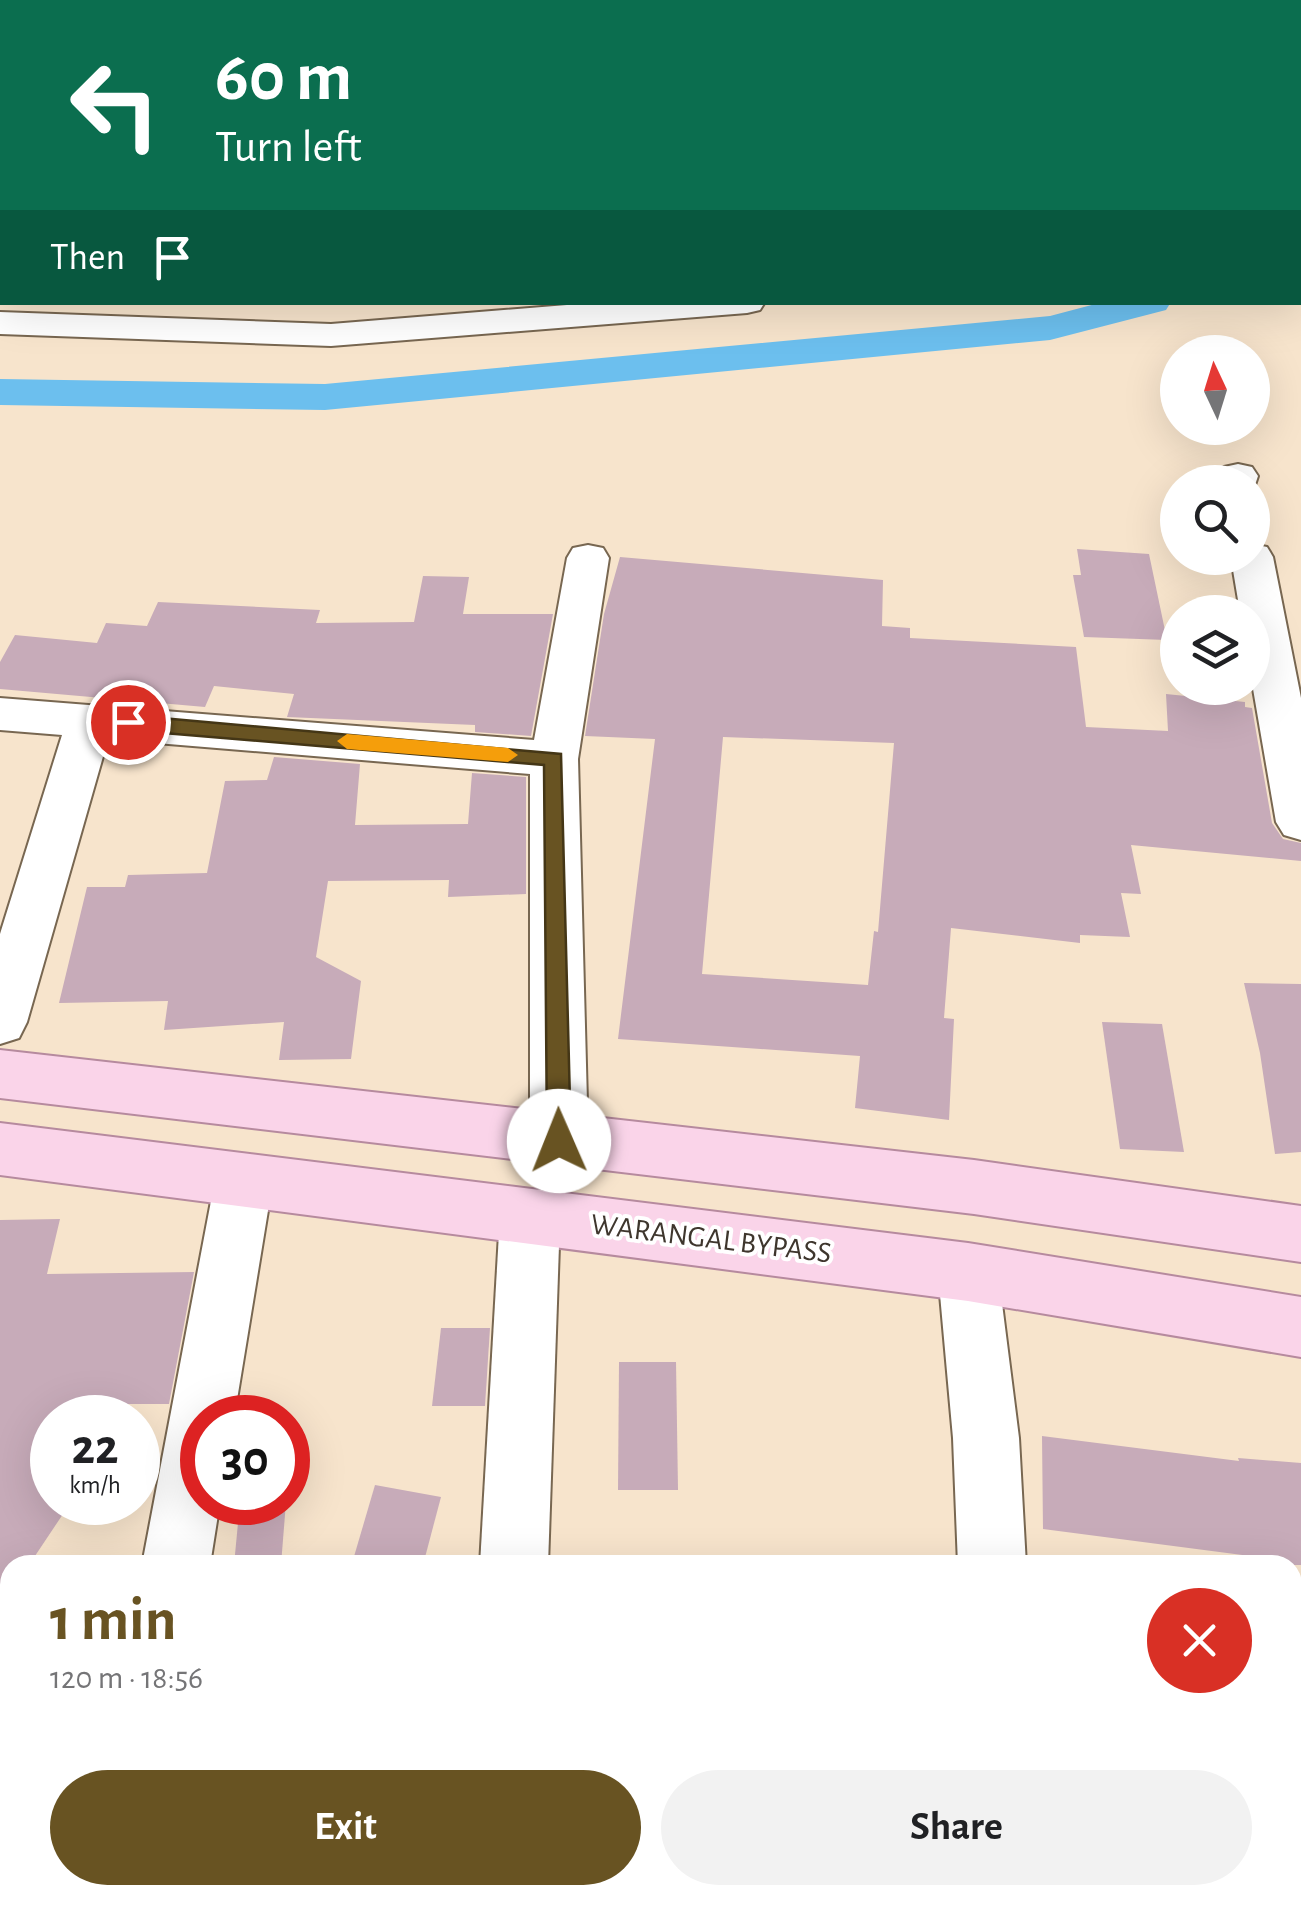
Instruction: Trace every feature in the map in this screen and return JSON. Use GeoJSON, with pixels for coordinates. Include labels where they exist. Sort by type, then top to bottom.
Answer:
{"type":"FeatureCollection","features":[{"type":"Feature","properties":{"kind":"main road"},"geometry":{"type":"LineString","coordinates":[[0,1074],[974,1187],[1301,1234]]}},
{"type":"Feature","properties":{"kind":"main road","name":"WARANGAL BYPASS"},"geometry":{"type":"LineString","coordinates":[[0,1150],[968,1272],[1301,1327]]}},
{"type":"Feature","properties":{"kind":"street"},"geometry":{"type":"LineString","coordinates":[[0,323],[330,336],[710,305]]}},
{"type":"Feature","properties":{"kind":"street"},"geometry":{"type":"LineString","coordinates":[[559,1141],[554,759],[588,558]]}},
{"type":"Feature","properties":{"kind":"street"},"geometry":{"type":"LineString","coordinates":[[1255,575],[1301,822]]}},
{"type":"Feature","properties":{"kind":"street"},"geometry":{"type":"LineString","coordinates":[[0,714],[554,759]]}},
{"type":"Feature","properties":{"kind":"street"},"geometry":{"type":"LineString","coordinates":[[0,1022],[90,719]]}},
{"type":"Feature","properties":{"kind":"street"},"geometry":{"type":"LineString","coordinates":[[178,1555],[244,1180]]}},
{"type":"Feature","properties":{"kind":"street"},"geometry":{"type":"LineString","coordinates":[[514,1555],[530,1216]]}},
{"type":"Feature","properties":{"kind":"street"},"geometry":{"type":"LineString","coordinates":[[968,1272],[986,1438],[992,1555]]}},
{"type":"Feature","properties":{"kind":"building"},"geometry":{"type":"Polygon","coordinates":[[[1077,549],[1149,554],[1160,607],[1160,640],[1084,637],[1073,575],[1081,575],[1077,549]]]}},
{"type":"Feature","properties":{"kind":"building"},"geometry":{"type":"Polygon","coordinates":[[[620,557],[883,580],[882,626],[910,628],[910,638],[1076,647],[1086,727],[1168,731],[1167,705],[1252,708],[1272,823],[1283,839],[1301,843],[1301,861],[1131,845],[1141,894],[1121,893],[1130,937],[1080,935],[1080,943],[951,928],[944,1018],[954,1019],[949,1120],[855,1108],[860,1056],[618,1039],[655,739],[585,736],[604,614],[620,557]],[[723,737],[702,974],[868,985],[874,931],[878,932],[894,743],[723,737]]]}},
{"type":"Feature","properties":{"kind":"building"},"geometry":{"type":"Polygon","coordinates":[[[423,576],[469,577],[463,614],[553,614],[531,736],[475,732],[475,725],[287,717],[294,694],[214,686],[205,707],[0,689],[0,662],[15,635],[97,643],[106,623],[147,626],[158,602],[320,610],[316,623],[414,622],[423,576]]]}},
{"type":"Feature","properties":{"kind":"building"},"geometry":{"type":"Polygon","coordinates":[[[274,757],[360,764],[355,825],[468,824],[472,773],[526,777],[526,894],[448,897],[449,880],[328,881],[316,957],[361,981],[351,1059],[279,1060],[284,1022],[164,1030],[168,1001],[59,1003],[87,887],[125,887],[128,875],[207,873],[225,781],[267,780],[274,757]]]}},
{"type":"Feature","properties":{"kind":"building"},"geometry":{"type":"Polygon","coordinates":[[[1244,983],[1301,984],[1301,1152],[1275,1154],[1260,1053],[1244,983]]]}},
{"type":"Feature","properties":{"kind":"building"},"geometry":{"type":"Polygon","coordinates":[[[1102,1022],[1162,1024],[1184,1152],[1120,1149],[1102,1022]]]}},
{"type":"Feature","properties":{"kind":"building"},"geometry":{"type":"Polygon","coordinates":[[[60,1219],[47,1274],[194,1272],[169,1404],[160,1404],[160,1395],[30,1395],[30,1525],[56,1525],[36,1555],[0,1555],[0,1220],[60,1219]]]}},
{"type":"Feature","properties":{"kind":"building"},"geometry":{"type":"Polygon","coordinates":[[[441,1328],[490,1328],[485,1406],[432,1406],[441,1328]]]}},
{"type":"Feature","properties":{"kind":"building"},"geometry":{"type":"Polygon","coordinates":[[[619,1362],[676,1362],[678,1490],[618,1490],[619,1362]]]}},
{"type":"Feature","properties":{"kind":"building"},"geometry":{"type":"Polygon","coordinates":[[[1042,1436],[1239,1461],[1238,1458],[1301,1463],[1301,1555],[1242,1555],[1043,1529],[1042,1436]]]}},
{"type":"Feature","properties":{"kind":"building"},"geometry":{"type":"Polygon","coordinates":[[[375,1485],[441,1497],[426,1555],[354,1555],[375,1485]]]}},
{"type":"Feature","properties":{"kind":"building"},"geometry":{"type":"Polygon","coordinates":[[[238,1525],[284,1525],[282,1555],[235,1555],[238,1525]]]}},
{"type":"Feature","properties":{"kind":"waterway"},"geometry":{"type":"LineString","coordinates":[[0,392],[325,397],[1050,328],[1140,305]]}},
{"type":"Feature","properties":{"kind":"slow traffic"},"geometry":{"type":"LineString","coordinates":[[347,741],[508,755]]}},
{"type":"Feature","properties":{"kind":"route"},"geometry":{"type":"LineString","coordinates":[[128,722],[554,759],[559,1141]]}}]}
